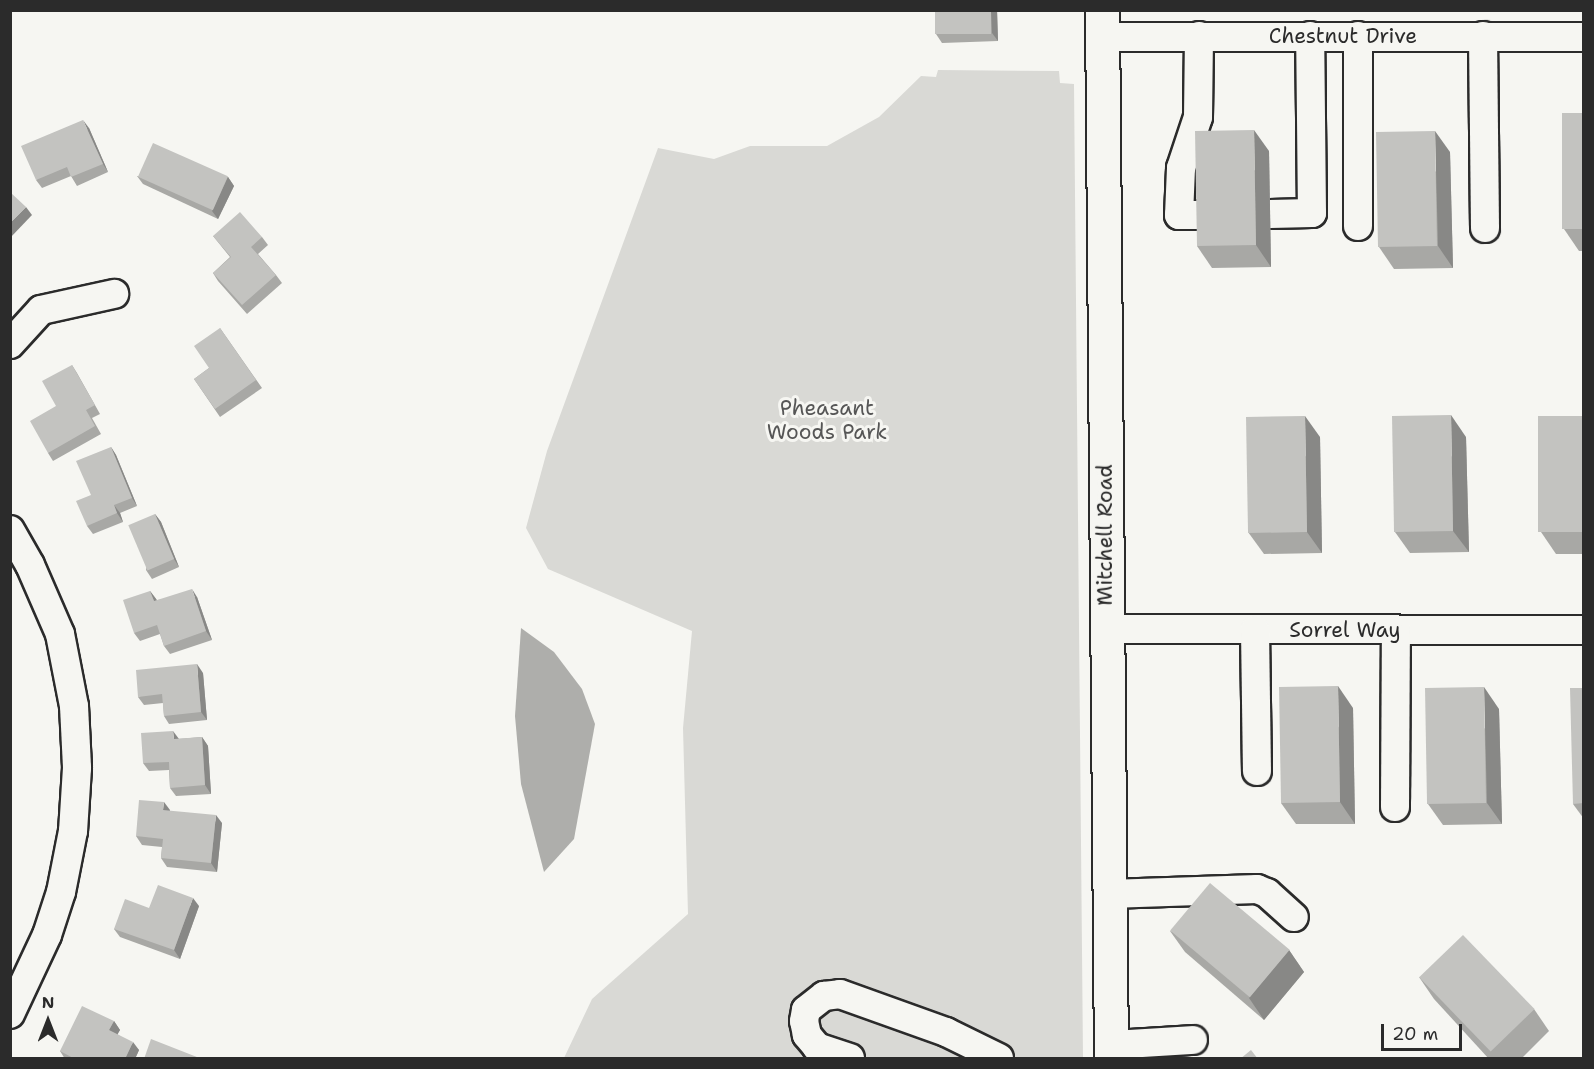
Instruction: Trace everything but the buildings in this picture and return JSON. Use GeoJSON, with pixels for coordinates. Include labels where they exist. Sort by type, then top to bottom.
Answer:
{"type":"FeatureCollection","features":[{"type":"Feature","properties":{"kind":"main road","name":"Mitchell Road"},"geometry":{"type":"LineString","coordinates":[[1102,24],[1111,1052]]}},
{"type":"Feature","properties":{"kind":"street","name":"Chestnut Drive"},"geometry":{"type":"LineString","coordinates":[[1102,24],[1199,36],[1584,37]]}},
{"type":"Feature","properties":{"kind":"street"},"geometry":{"type":"LineString","coordinates":[[1199,36],[1198,117],[1181,168],[1179,215],[1211,215]]}},
{"type":"Feature","properties":{"kind":"street"},"geometry":{"type":"LineString","coordinates":[[1270,214],[1312,213],[1310,36]]}},
{"type":"Feature","properties":{"kind":"street"},"geometry":{"type":"LineString","coordinates":[[1358,36],[1358,226]]}},
{"type":"Feature","properties":{"kind":"street"},"geometry":{"type":"LineString","coordinates":[[1483,36],[1485,228]]}},
{"type":"Feature","properties":{"kind":"street"},"geometry":{"type":"LineString","coordinates":[[10,344],[41,310],[114,294]]}},
{"type":"Feature","properties":{"kind":"street"},"geometry":{"type":"LineString","coordinates":[[10,530],[60,634],[74,706],[77,768],[73,831],[61,892],[47,935],[10,1014]]}},
{"type":"Feature","properties":{"kind":"street","name":"Sorrel Way"},"geometry":{"type":"LineString","coordinates":[[1106,629],[1584,630]]}},
{"type":"Feature","properties":{"kind":"street"},"geometry":{"type":"LineString","coordinates":[[1255,630],[1257,771]]}},
{"type":"Feature","properties":{"kind":"street"},"geometry":{"type":"LineString","coordinates":[[1395,807],[1396,630]]}},
{"type":"Feature","properties":{"kind":"street"},"geometry":{"type":"LineString","coordinates":[[1109,894],[1257,889],[1266,892],[1294,916]]}},
{"type":"Feature","properties":{"kind":"street"},"geometry":{"type":"LineString","coordinates":[[850,1059],[817,1047],[807,1035],[804,1021],[806,1010],[824,996],[840,994],[946,1032],[994,1058]]}},
{"type":"Feature","properties":{"kind":"street"},"geometry":{"type":"LineString","coordinates":[[1111,1052],[1194,1040]]}},
{"type":"Feature","properties":{"kind":"green space","name":"Pheasant Woods Park"},"geometry":{"type":"Polygon","coordinates":[[[938,70],[1059,71],[1060,83],[1074,84],[1083,1058],[564,1058],[592,999],[688,914],[683,728],[692,631],[548,569],[526,528],[547,451],[658,148],[714,159],[750,146],[827,146],[879,117],[921,76],[936,77],[938,70]]]}},
{"type":"Feature","properties":{"kind":"shaded area"},"geometry":{"type":"Polygon","coordinates":[[[521,628],[554,652],[582,689],[595,724],[574,839],[544,872],[521,784],[515,716],[521,628]]]}}]}
